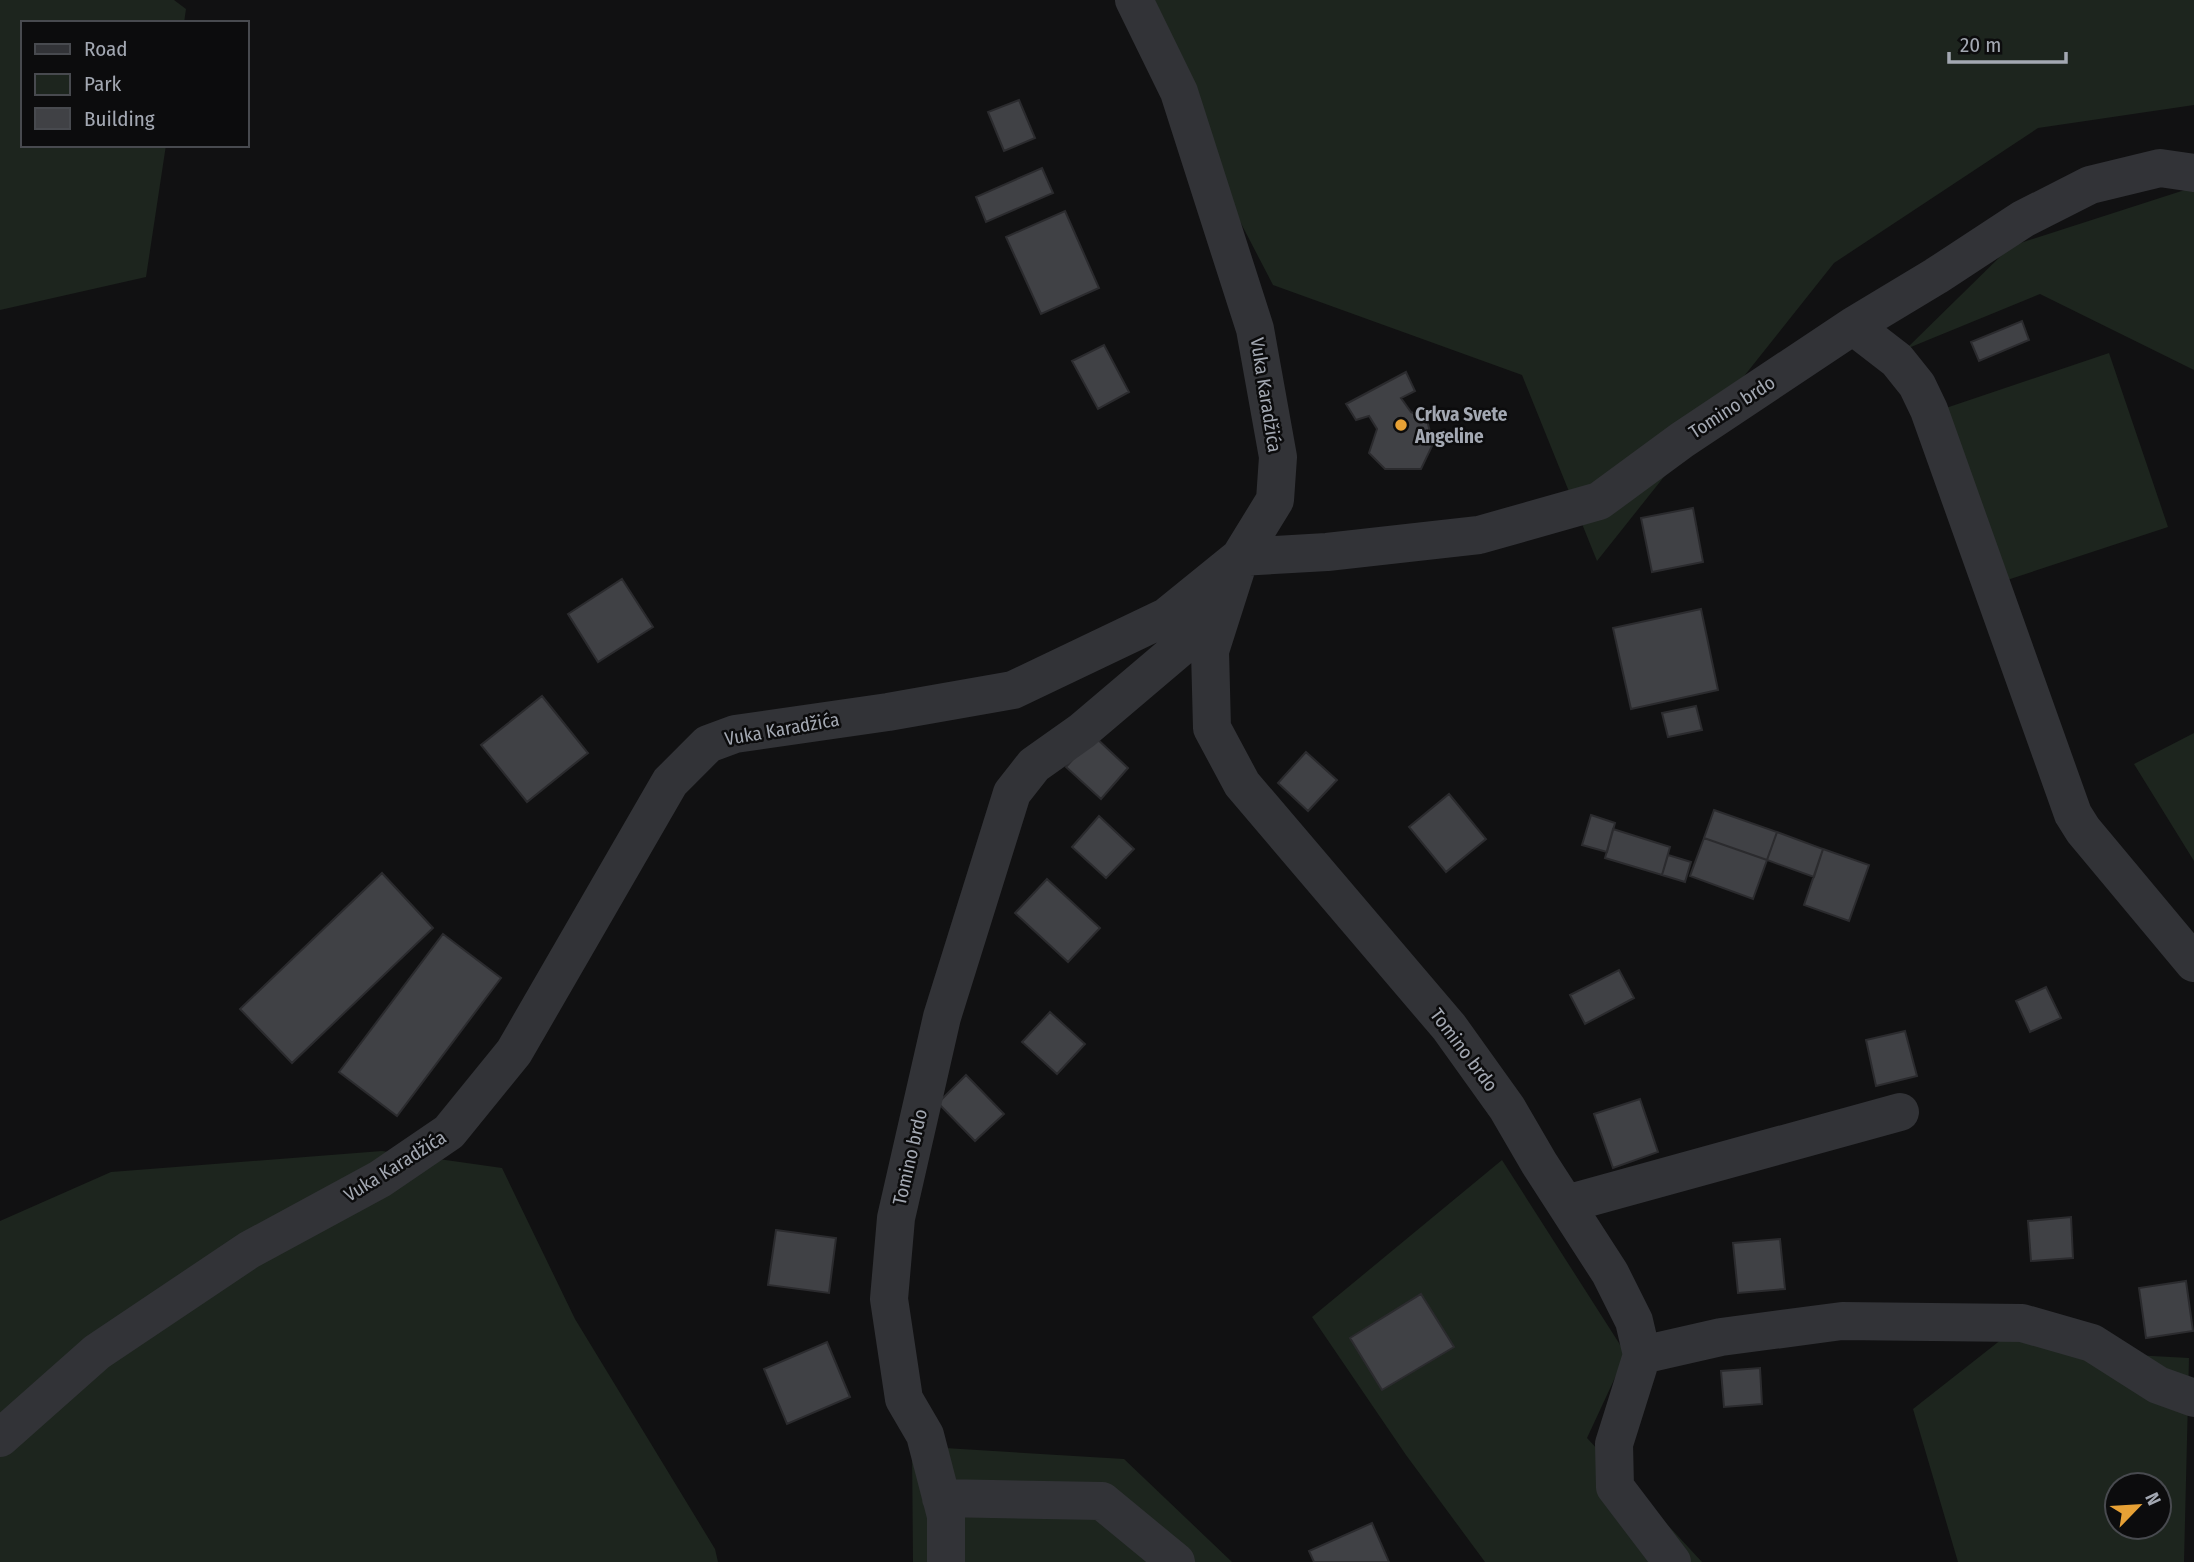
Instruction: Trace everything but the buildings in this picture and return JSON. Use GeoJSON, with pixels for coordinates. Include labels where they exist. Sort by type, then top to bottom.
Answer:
{"type":"FeatureCollection","features":[{"type":"Feature","properties":{"kind":"street","name":"Vuka Karadžića"},"geometry":{"type":"LineString","coordinates":[[0,1438],[97,1352],[249,1250],[380,1179],[449,1132],[514,1052],[670,782],[708,744],[735,734],[888,712],[1013,690],[1166,617],[1240,557],[1275,500],[1278,457],[1255,329],[1179,92],[1135,0]]}},
{"type":"Feature","properties":{"kind":"street","name":"Tomino brdo"},"geometry":{"type":"LineString","coordinates":[[1240,557],[1327,552],[1479,535],[1599,501],[1682,440],[2023,219],[2090,186],[2160,168],[2194,173]]}},
{"type":"Feature","properties":{"kind":"street"},"geometry":{"type":"LineString","coordinates":[[1853,327],[1897,360],[1917,385],[1929,410],[2073,814],[2083,830],[2194,963]]}},
{"type":"Feature","properties":{"kind":"street","name":"Tomino brdo"},"geometry":{"type":"LineString","coordinates":[[1240,557],[1210,651],[1212,728],[1241,784],[1449,1027],[1507,1108],[1610,1273],[1634,1321],[1642,1356]]}},
{"type":"Feature","properties":{"kind":"street","name":"Tomino brdo"},"geometry":{"type":"LineString","coordinates":[[946,1562],[946,1516],[925,1435],[904,1399],[889,1299],[896,1218],[942,1017],[1012,793],[1034,765],[1082,731],[1181,648],[1240,557]]}},
{"type":"Feature","properties":{"kind":"street"},"geometry":{"type":"LineString","coordinates":[[1566,1204],[1900,1112]]}},
{"type":"Feature","properties":{"kind":"street"},"geometry":{"type":"LineString","coordinates":[[1672,1562],[1615,1487],[1614,1444],[1642,1356],[1721,1337],[1842,1321],[2022,1323],[2092,1343],[2158,1385],[2194,1398]]}},
{"type":"Feature","properties":{"kind":"street"},"geometry":{"type":"LineString","coordinates":[[941,1498],[1102,1501],[1176,1562]]}},
{"type":"Feature","properties":{"kind":"green space"},"geometry":{"type":"Polygon","coordinates":[[[0,0],[174,0],[186,9],[184,21],[21,21],[21,147],[166,147],[146,277],[0,310],[0,0]]]}},
{"type":"Feature","properties":{"kind":"green space"},"geometry":{"type":"Polygon","coordinates":[[[1125,0],[2194,0],[2194,105],[2038,128],[1834,263],[1597,561],[1522,375],[1273,285],[1125,0]]]}},
{"type":"Feature","properties":{"kind":"green space"},"geometry":{"type":"Polygon","coordinates":[[[2194,187],[2194,370],[2040,294],[1906,349],[2011,246],[2194,187]]]}},
{"type":"Feature","properties":{"kind":"green space"},"geometry":{"type":"Polygon","coordinates":[[[2109,353],[2168,527],[1998,583],[1940,410],[2109,353]]]}},
{"type":"Feature","properties":{"kind":"green space"},"geometry":{"type":"Polygon","coordinates":[[[2194,733],[2194,861],[2134,764],[2194,733]]]}},
{"type":"Feature","properties":{"kind":"green space"},"geometry":{"type":"Polygon","coordinates":[[[382,1151],[502,1168],[575,1319],[715,1549],[718,1562],[0,1562],[0,1221],[111,1172],[382,1151]]]}},
{"type":"Feature","properties":{"kind":"green space"},"geometry":{"type":"Polygon","coordinates":[[[1502,1160],[1626,1354],[1587,1438],[1702,1562],[1485,1562],[1406,1455],[1312,1317],[1502,1160]]]}},
{"type":"Feature","properties":{"kind":"green space"},"geometry":{"type":"Polygon","coordinates":[[[2002,1339],[2097,1353],[2189,1358],[2184,1562],[1958,1562],[1913,1409],[2002,1339]]]}},
{"type":"Feature","properties":{"kind":"green space"},"geometry":{"type":"Polygon","coordinates":[[[912,1446],[1124,1459],[1232,1562],[913,1562],[912,1446]]]}},
{"type":"Feature","properties":{"kind":"place","name":"Crkva Svete Angeline"},"geometry":{"type":"Point","coordinates":[1401,425]}}]}
